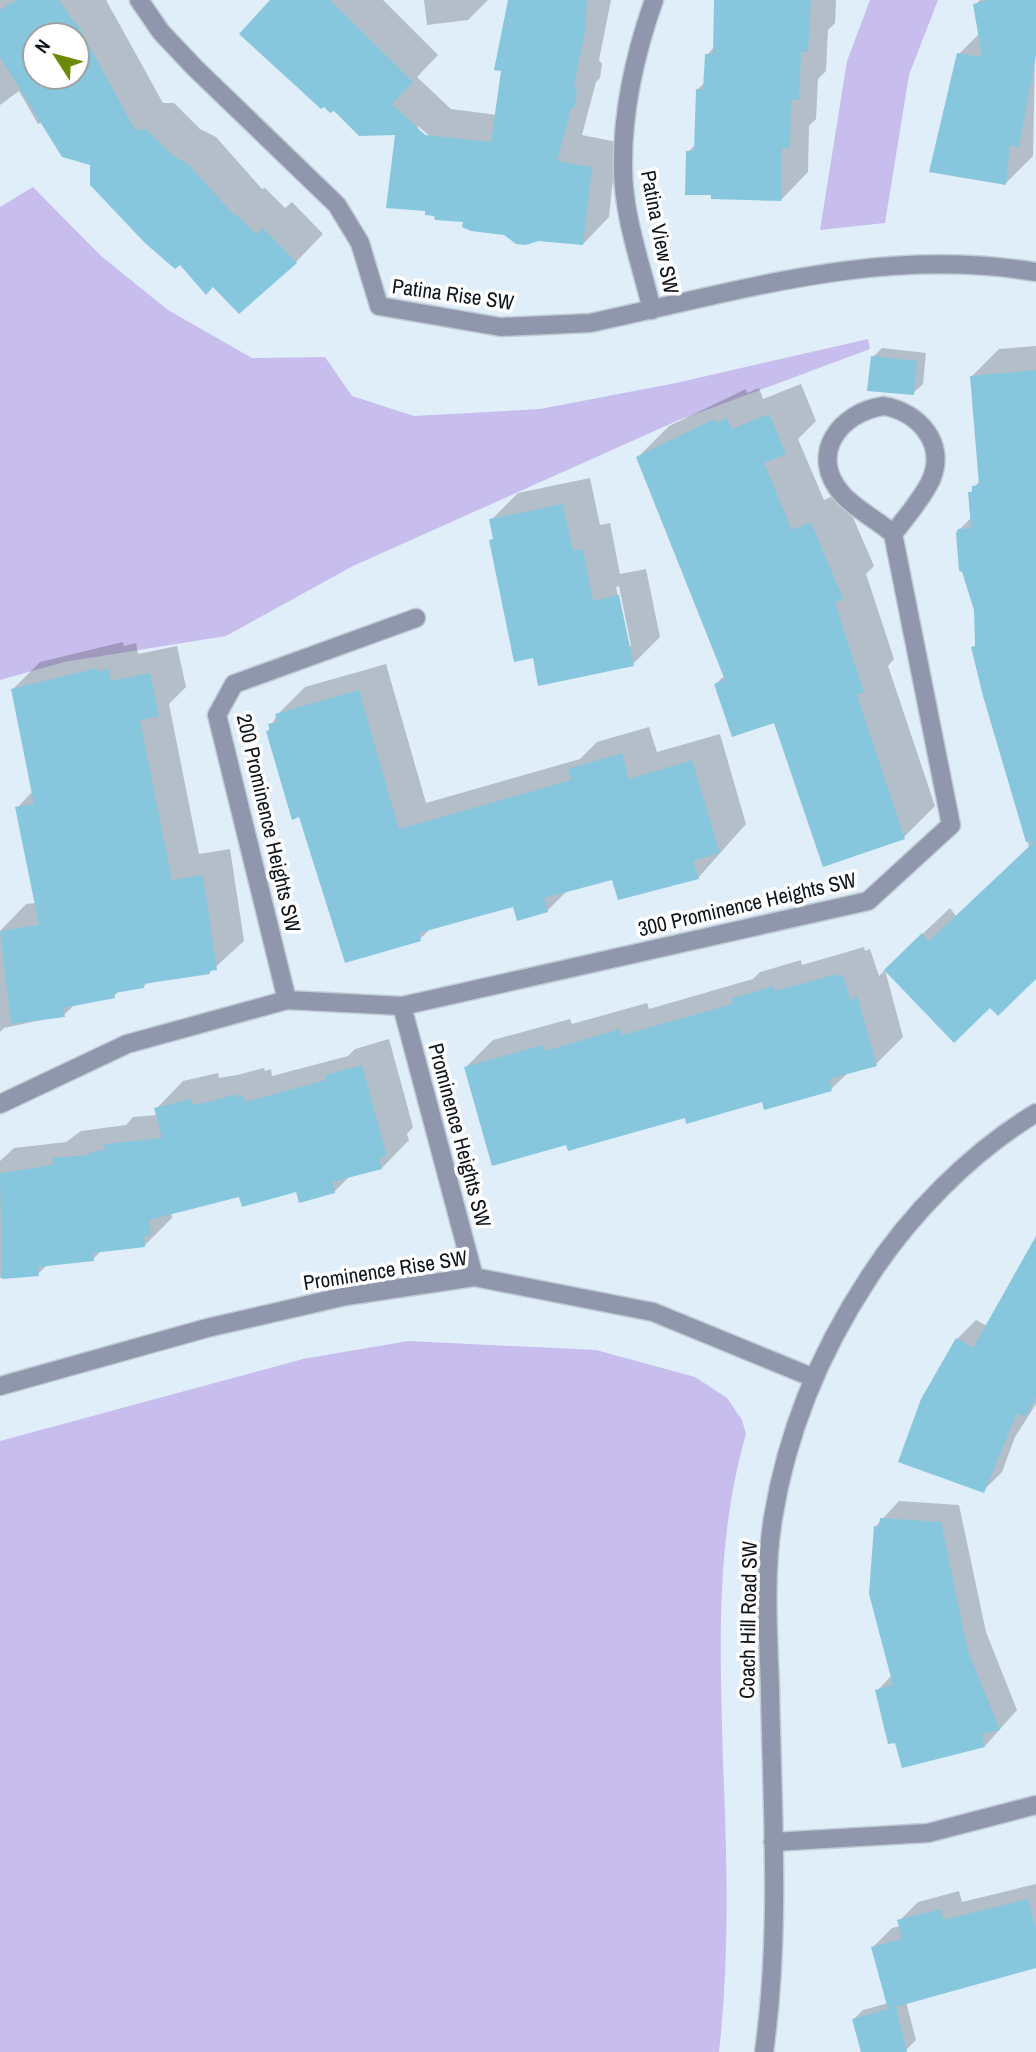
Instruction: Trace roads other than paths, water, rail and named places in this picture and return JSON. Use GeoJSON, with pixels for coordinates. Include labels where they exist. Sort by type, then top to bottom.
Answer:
{"type":"FeatureCollection","features":[{"type":"Feature","properties":{"kind":"street","name":"Patina Rise SW"},"geometry":{"type":"LineString","coordinates":[[139,0],[161,32],[195,68],[337,205],[360,243],[379,306],[501,327],[524,327],[590,323],[830,270],[937,264],[997,266],[1036,272]]}},
{"type":"Feature","properties":{"kind":"street","name":"Patina View SW"},"geometry":{"type":"LineString","coordinates":[[652,310],[630,220],[623,169],[627,102],[636,50],[654,0]]}},
{"type":"Feature","properties":{"kind":"street"},"geometry":{"type":"LineString","coordinates":[[884,406],[901,409],[916,418],[927,431],[933,446],[935,464],[931,480],[893,534],[843,496],[833,481],[828,463],[830,446],[837,429],[850,416],[866,408],[884,406]]}},
{"type":"Feature","properties":{"kind":"street","name":"300 Prominence Heights SW"},"geometry":{"type":"LineString","coordinates":[[402,1006],[868,901],[951,825],[893,534]]}},
{"type":"Feature","properties":{"kind":"street","name":"200 Prominence Heights SW"},"geometry":{"type":"LineString","coordinates":[[287,1000],[217,715],[234,684],[416,618]]}},
{"type":"Feature","properties":{"kind":"street"},"geometry":{"type":"LineString","coordinates":[[0,1104],[127,1044],[287,1000],[402,1006]]}},
{"type":"Feature","properties":{"kind":"street","name":"Prominence Heights SW"},"geometry":{"type":"LineString","coordinates":[[402,1006],[474,1277]]}},
{"type":"Feature","properties":{"kind":"street","name":"Coach Hill Road SW"},"geometry":{"type":"LineString","coordinates":[[764,2052],[773,1976],[768,1598],[773,1520],[799,1416],[832,1335],[883,1255],[939,1190],[1018,1124],[1036,1114]]}},
{"type":"Feature","properties":{"kind":"street","name":"Prominence Rise SW"},"geometry":{"type":"LineString","coordinates":[[0,1386],[207,1328],[346,1296],[474,1277],[653,1312],[814,1378]]}},
{"type":"Feature","properties":{"kind":"street"},"geometry":{"type":"LineString","coordinates":[[773,1842],[928,1833],[1036,1805]]}}]}
